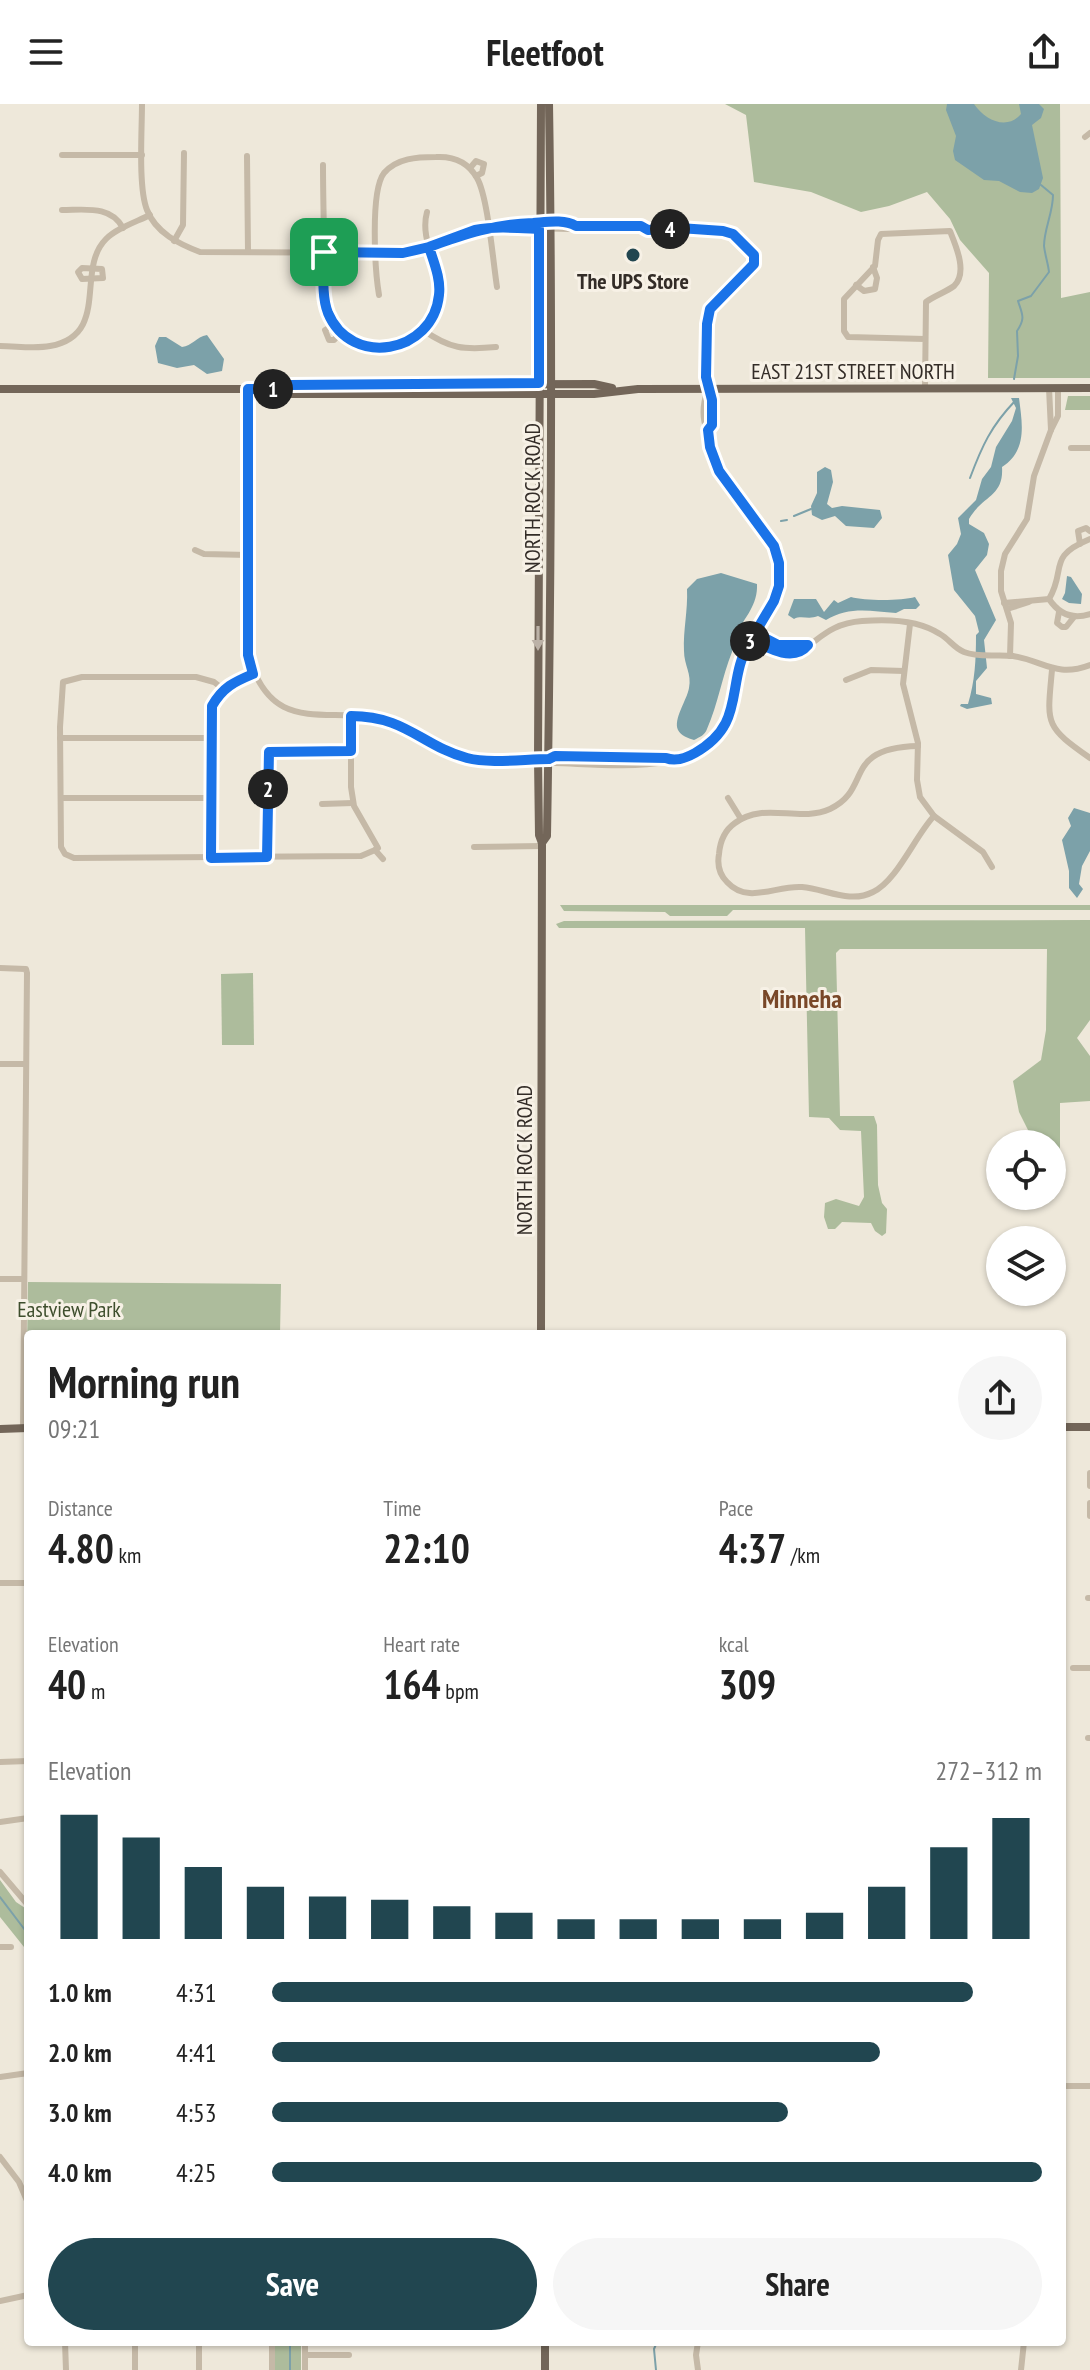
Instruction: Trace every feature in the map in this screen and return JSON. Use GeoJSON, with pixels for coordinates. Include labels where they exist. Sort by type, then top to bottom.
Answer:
{"type":"FeatureCollection","features":[{"type":"Feature","properties":{"kind":"main road","name":"NORTH ROCK ROAD"},"geometry":{"type":"LineString","coordinates":[[541,104],[538,759],[539,835],[542,845],[541,1330]]}},
{"type":"Feature","properties":{"kind":"main road","name":"NORTH ROCK ROAD"},"geometry":{"type":"LineString","coordinates":[[542,845],[547,836],[549,759],[549,104]]}},
{"type":"Feature","properties":{"kind":"main road","name":"EAST 21ST STREET NORTH"},"geometry":{"type":"LineString","coordinates":[[0,389],[280,389],[289,385],[539,383],[551,389]]}},
{"type":"Feature","properties":{"kind":"main road","name":"EAST 21ST STREET NORTH"},"geometry":{"type":"LineString","coordinates":[[280,389],[291,394],[539,394],[551,389],[594,384],[616,389],[1090,388]]}},
{"type":"Feature","properties":{"kind":"main road"},"geometry":{"type":"LineString","coordinates":[[538,515],[544,521],[545,545],[550,553]]}},
{"type":"Feature","properties":{"kind":"main road"},"geometry":{"type":"LineString","coordinates":[[538,565],[543,567],[544,604],[550,605]]}},
{"type":"Feature","properties":{"kind":"main road"},"geometry":{"type":"LineString","coordinates":[[1066,1427],[1090,1427]]}},
{"type":"Feature","properties":{"kind":"main road"},"geometry":{"type":"LineString","coordinates":[[0,1429],[24,1428]]}},
{"type":"Feature","properties":{"kind":"main road"},"geometry":{"type":"LineString","coordinates":[[545,2346],[545,2370]]}},
{"type":"Feature","properties":{"kind":"street"},"geometry":{"type":"LineString","coordinates":[[142,104],[142,155],[147,210],[162,231],[174,241],[200,252],[403,253],[475,230],[539,226],[570,229],[576,226],[641,226],[648,230],[679,228],[733,234],[755,258],[754,264],[717,301],[708,315],[708,389],[704,402],[704,425],[719,471],[774,546],[779,563],[779,586],[774,601],[741,659],[730,717],[723,729],[701,750],[666,764],[470,759],[448,751],[390,720],[312,716],[283,707],[269,697],[253,674],[248,655],[248,389]]}},
{"type":"Feature","properties":{"kind":"street"},"geometry":{"type":"LineString","coordinates":[[174,241],[183,225],[184,153]]}},
{"type":"Feature","properties":{"kind":"street"},"geometry":{"type":"LineString","coordinates":[[62,155],[142,155]]}},
{"type":"Feature","properties":{"kind":"street"},"geometry":{"type":"LineString","coordinates":[[247,156],[248,252]]}},
{"type":"Feature","properties":{"kind":"street"},"geometry":{"type":"LineString","coordinates":[[379,295],[376,194],[380,180],[396,163],[410,158],[452,157],[470,168],[476,176],[490,228],[497,287]]}},
{"type":"Feature","properties":{"kind":"street"},"geometry":{"type":"LineString","coordinates":[[470,168],[476,161],[484,164],[482,173],[476,176]]}},
{"type":"Feature","properties":{"kind":"street"},"geometry":{"type":"LineString","coordinates":[[323,165],[326,310],[341,332],[365,347],[382,348],[408,342],[432,319],[439,280],[425,228],[427,212]]}},
{"type":"Feature","properties":{"kind":"street"},"geometry":{"type":"LineString","coordinates":[[62,210],[108,212],[118,219],[123,228]]}},
{"type":"Feature","properties":{"kind":"street"},"geometry":{"type":"LineString","coordinates":[[0,346],[51,346],[75,335],[86,319],[96,252],[107,237],[150,215]]}},
{"type":"Feature","properties":{"kind":"street"},"geometry":{"type":"LineString","coordinates":[[925,339],[850,337],[844,331],[844,299],[873,267],[881,234],[950,231],[961,274],[955,285],[926,302],[925,388]]}},
{"type":"Feature","properties":{"kind":"street"},"geometry":{"type":"LineString","coordinates":[[856,285],[864,291],[875,289],[877,278],[873,267]]}},
{"type":"Feature","properties":{"kind":"street"},"geometry":{"type":"LineString","coordinates":[[82,268],[92,268],[102,269],[104,275],[100,280],[78,276],[82,268]]}},
{"type":"Feature","properties":{"kind":"street"},"geometry":{"type":"LineString","coordinates":[[334,325],[325,330],[329,340],[334,340],[341,332]]}},
{"type":"Feature","properties":{"kind":"street"},"geometry":{"type":"LineString","coordinates":[[423,330],[457,349],[496,347]]}},
{"type":"Feature","properties":{"kind":"street"},"geometry":{"type":"LineString","coordinates":[[1010,656],[1011,623],[1000,581],[1003,562],[1027,519],[1034,476],[1051,430],[1053,388]]}},
{"type":"Feature","properties":{"kind":"street"},"geometry":{"type":"LineString","coordinates":[[1071,448],[1090,448]]}},
{"type":"Feature","properties":{"kind":"street"},"geometry":{"type":"LineString","coordinates":[[1080,544],[1078,531],[1086,528],[1090,531]]}},
{"type":"Feature","properties":{"kind":"street"},"geometry":{"type":"LineString","coordinates":[[1049,599],[1056,587],[1057,568],[1062,558],[1090,539]]}},
{"type":"Feature","properties":{"kind":"street"},"geometry":{"type":"LineString","coordinates":[[195,550],[204,554],[248,555]]}},
{"type":"Feature","properties":{"kind":"street"},"geometry":{"type":"LineString","coordinates":[[1006,606],[1023,599],[1049,599]]}},
{"type":"Feature","properties":{"kind":"street"},"geometry":{"type":"LineString","coordinates":[[1049,599],[1059,612],[1074,617],[1090,614]]}},
{"type":"Feature","properties":{"kind":"street"},"geometry":{"type":"LineString","coordinates":[[1059,612],[1057,623],[1062,627],[1066,627],[1074,617]]}},
{"type":"Feature","properties":{"kind":"street"},"geometry":{"type":"LineString","coordinates":[[753,636],[767,648],[791,654],[804,650],[820,635],[849,623],[878,620],[910,624],[940,634],[972,655],[1010,656],[1052,670],[1071,671],[1090,665]]}},
{"type":"Feature","properties":{"kind":"street"},"geometry":{"type":"LineString","coordinates":[[910,624],[904,671],[905,694],[918,746],[917,788],[920,797],[934,816],[983,852],[992,867]]}},
{"type":"Feature","properties":{"kind":"street"},"geometry":{"type":"LineString","coordinates":[[846,680],[871,670],[904,671]]}},
{"type":"Feature","properties":{"kind":"street"},"geometry":{"type":"LineString","coordinates":[[1052,670],[1050,723],[1061,737],[1090,758]]}},
{"type":"Feature","properties":{"kind":"street"},"geometry":{"type":"LineString","coordinates":[[211,858],[212,706],[223,689],[253,674]]}},
{"type":"Feature","properties":{"kind":"street"},"geometry":{"type":"LineString","coordinates":[[223,689],[214,682],[196,677],[69,679],[63,682],[61,847],[65,854],[74,858],[211,858],[361,856],[375,850],[378,848],[353,803],[351,716]]}},
{"type":"Feature","properties":{"kind":"street"},"geometry":{"type":"LineString","coordinates":[[60,738],[212,738]]}},
{"type":"Feature","properties":{"kind":"street"},"geometry":{"type":"LineString","coordinates":[[266,743],[270,751],[267,857]]}},
{"type":"Feature","properties":{"kind":"street"},"geometry":{"type":"LineString","coordinates":[[918,746],[891,747],[875,754],[861,770],[846,796],[833,807],[816,813],[760,812],[741,819],[724,835],[718,858],[724,880],[742,893],[751,895],[799,886],[845,896],[864,896],[884,884],[934,816]]}},
{"type":"Feature","properties":{"kind":"street"},"geometry":{"type":"LineString","coordinates":[[270,751],[351,751]]}},
{"type":"Feature","properties":{"kind":"street"},"geometry":{"type":"LineString","coordinates":[[61,798],[211,798]]}},
{"type":"Feature","properties":{"kind":"street"},"geometry":{"type":"LineString","coordinates":[[728,798],[741,819]]}},
{"type":"Feature","properties":{"kind":"street"},"geometry":{"type":"LineString","coordinates":[[322,804],[353,803]]}},
{"type":"Feature","properties":{"kind":"street"},"geometry":{"type":"LineString","coordinates":[[474,847],[542,845]]}},
{"type":"Feature","properties":{"kind":"street"},"geometry":{"type":"LineString","coordinates":[[375,850],[383,859]]}},
{"type":"Feature","properties":{"kind":"street"},"geometry":{"type":"LineString","coordinates":[[0,968],[26,969],[24,1330]]}},
{"type":"Feature","properties":{"kind":"street"},"geometry":{"type":"LineString","coordinates":[[0,1064],[26,1064]]}},
{"type":"Feature","properties":{"kind":"street"},"geometry":{"type":"LineString","coordinates":[[0,1279],[24,1279]]}},
{"type":"Feature","properties":{"kind":"street"},"geometry":{"type":"LineString","coordinates":[[1090,1473],[1090,1486]]}},
{"type":"Feature","properties":{"kind":"street"},"geometry":{"type":"LineString","coordinates":[[1090,1503],[1090,1516]]}},
{"type":"Feature","properties":{"kind":"street"},"geometry":{"type":"LineString","coordinates":[[0,1583],[24,1583]]}},
{"type":"Feature","properties":{"kind":"street"},"geometry":{"type":"LineString","coordinates":[[1073,1668],[1090,1668]]}},
{"type":"Feature","properties":{"kind":"street"},"geometry":{"type":"LineString","coordinates":[[0,1762],[24,1761]]}},
{"type":"Feature","properties":{"kind":"street"},"geometry":{"type":"LineString","coordinates":[[0,1822],[24,1819]]}},
{"type":"Feature","properties":{"kind":"street"},"geometry":{"type":"LineString","coordinates":[[0,1872],[24,1900]]}},
{"type":"Feature","properties":{"kind":"street"},"geometry":{"type":"LineString","coordinates":[[0,1947],[11,1947]]}},
{"type":"Feature","properties":{"kind":"street"},"geometry":{"type":"LineString","coordinates":[[0,2077],[24,2074]]}},
{"type":"Feature","properties":{"kind":"street"},"geometry":{"type":"LineString","coordinates":[[1066,2086],[1090,2086]]}},
{"type":"Feature","properties":{"kind":"street"},"geometry":{"type":"LineString","coordinates":[[0,2157],[24,2194]]}},
{"type":"Feature","properties":{"kind":"street"},"geometry":{"type":"LineString","coordinates":[[0,2301],[24,2296]]}},
{"type":"Feature","properties":{"kind":"street"},"geometry":{"type":"LineString","coordinates":[[65,2346],[66,2370]]}},
{"type":"Feature","properties":{"kind":"street"},"geometry":{"type":"LineString","coordinates":[[135,2346],[135,2370]]}},
{"type":"Feature","properties":{"kind":"street"},"geometry":{"type":"LineString","coordinates":[[199,2346],[199,2370]]}},
{"type":"Feature","properties":{"kind":"street"},"geometry":{"type":"LineString","coordinates":[[272,2346],[272,2370]]}},
{"type":"Feature","properties":{"kind":"street"},"geometry":{"type":"LineString","coordinates":[[305,2346],[305,2370]]}},
{"type":"Feature","properties":{"kind":"street"},"geometry":{"type":"LineString","coordinates":[[697,2346],[698,2370]]}},
{"type":"Feature","properties":{"kind":"street"},"geometry":{"type":"LineString","coordinates":[[1021,2370],[1024,2346]]}},
{"type":"Feature","properties":{"kind":"street"},"geometry":{"type":"LineString","coordinates":[[305,2355],[349,2355]]}},
{"type":"Feature","properties":{"kind":"green space"},"geometry":{"type":"Polygon","coordinates":[[[725,104],[1060,104],[1061,298],[1090,292],[1090,378],[988,378],[989,273],[960,240],[950,219],[927,192],[861,212],[811,192],[754,182],[746,115],[725,104]]]}},
{"type":"Feature","properties":{"kind":"green space"},"geometry":{"type":"Polygon","coordinates":[[[1068,396],[1090,396],[1090,410],[1065,410],[1068,396]]]}},
{"type":"Feature","properties":{"kind":"green space"},"geometry":{"type":"Polygon","coordinates":[[[560,905],[1090,905],[1090,910],[733,910],[727,916],[670,916],[665,912],[564,911],[560,905]]]}},
{"type":"Feature","properties":{"kind":"green space"},"geometry":{"type":"Polygon","coordinates":[[[1090,920],[1090,1020],[1077,1038],[1090,1056],[1090,1101],[1060,1103],[1060,1130],[1028,1130],[1019,1112],[1013,1081],[1041,1060],[1046,1030],[1047,949],[840,949],[836,953],[840,1116],[874,1116],[877,1125],[878,1185],[882,1203],[887,1209],[886,1233],[882,1236],[871,1223],[842,1222],[835,1229],[828,1229],[824,1217],[825,1203],[836,1199],[859,1206],[864,1197],[861,1131],[840,1130],[829,1118],[809,1117],[805,928],[559,928],[556,924],[564,921],[1090,920]]]}},
{"type":"Feature","properties":{"kind":"green space"},"geometry":{"type":"Polygon","coordinates":[[[253,973],[254,1045],[222,1045],[221,974],[253,973]]]}},
{"type":"Feature","properties":{"kind":"green space","name":"Eastview Park"},"geometry":{"type":"Polygon","coordinates":[[[28,1282],[281,1284],[280,1330],[27,1330],[28,1282]]]}},
{"type":"Feature","properties":{"kind":"green space"},"geometry":{"type":"Polygon","coordinates":[[[0,1880],[16,1902],[24,1907],[24,1947],[0,1917],[0,1880]]]}},
{"type":"Feature","properties":{"kind":"green space"},"geometry":{"type":"Polygon","coordinates":[[[275,2346],[301,2346],[301,2370],[274,2370],[275,2346]]]}},
{"type":"Feature","properties":{"kind":"water"},"geometry":{"type":"Polygon","coordinates":[[[947,104],[974,104],[990,119],[1003,123],[1021,114],[1019,104],[1039,104],[1044,109],[1041,118],[1032,125],[1043,178],[1039,189],[1032,193],[1020,192],[999,181],[984,180],[955,160],[956,136],[946,110],[947,104]]]}},
{"type":"Feature","properties":{"kind":"water"},"geometry":{"type":"Polygon","coordinates":[[[207,335],[224,359],[222,371],[207,374],[194,365],[177,368],[158,363],[155,346],[159,337],[166,337],[182,347],[207,335]]]}},
{"type":"Feature","properties":{"kind":"water"},"geometry":{"type":"Polygon","coordinates":[[[1011,398],[1019,398],[1020,444],[1002,467],[1002,477],[996,490],[969,519],[969,524],[984,533],[989,544],[987,555],[975,570],[996,620],[984,640],[987,668],[976,681],[976,694],[991,698],[992,704],[967,709],[960,706],[968,704],[975,670],[976,635],[979,632],[975,616],[954,590],[948,555],[961,534],[958,518],[976,500],[996,447],[1012,421],[1016,408],[1011,398]]]}},
{"type":"Feature","properties":{"kind":"water"},"geometry":{"type":"Polygon","coordinates":[[[825,467],[831,470],[833,482],[827,504],[832,508],[842,506],[880,510],[882,518],[874,528],[846,526],[835,516],[822,520],[812,515],[811,506],[817,493],[817,472],[825,467]]]}},
{"type":"Feature","properties":{"kind":"water"},"geometry":{"type":"Polygon","coordinates":[[[721,573],[757,584],[757,591],[753,605],[735,636],[707,729],[694,740],[681,734],[677,726],[690,683],[684,651],[687,589],[697,579],[721,573]]]}},
{"type":"Feature","properties":{"kind":"water"},"geometry":{"type":"Polygon","coordinates":[[[1067,576],[1071,577],[1082,594],[1081,604],[1062,599],[1067,576]]]}},
{"type":"Feature","properties":{"kind":"water"},"geometry":{"type":"Polygon","coordinates":[[[851,597],[883,600],[915,597],[920,605],[916,609],[896,613],[851,611],[826,620],[818,616],[794,619],[788,615],[794,599],[816,599],[824,612],[834,600],[838,603],[851,597]]]}},
{"type":"Feature","properties":{"kind":"water"},"geometry":{"type":"Polygon","coordinates":[[[1074,808],[1090,813],[1090,851],[1082,866],[1079,884],[1083,889],[1077,898],[1069,888],[1069,871],[1062,840],[1071,826],[1068,818],[1074,808]]]}},
{"type":"Feature","properties":{"kind":"waterway"},"geometry":{"type":"LineString","coordinates":[[1014,379],[1018,356],[1017,331],[1022,319],[1018,301],[1031,296],[1049,272],[1044,246],[1053,195],[1041,185]]}},
{"type":"Feature","properties":{"kind":"waterway"},"geometry":{"type":"LineString","coordinates":[[970,478],[988,437],[1015,401]]}},
{"type":"Feature","properties":{"kind":"waterway"},"geometry":{"type":"LineString","coordinates":[[794,516],[811,509]]}},
{"type":"Feature","properties":{"kind":"waterway"},"geometry":{"type":"LineString","coordinates":[[781,521],[787,520]]}},
{"type":"Feature","properties":{"kind":"waterway"},"geometry":{"type":"LineString","coordinates":[[0,1897],[24,1929]]}},
{"type":"Feature","properties":{"kind":"waterway"},"geometry":{"type":"LineString","coordinates":[[290,2346],[290,2370]]}},
{"type":"Feature","properties":{"kind":"waterway"},"geometry":{"type":"LineString","coordinates":[[655,2346],[656,2370]]}},
{"type":"Feature","properties":{"kind":"place","name":"The UPS Store"},"geometry":{"type":"Point","coordinates":[633,255]}},
{"type":"Feature","properties":{"kind":"district","name":"Minneha"},"geometry":{"type":"Point","coordinates":[802,998]}},
{"type":"Feature","properties":{"kind":"route"},"geometry":{"type":"LineString","coordinates":[[324,252],[326,310],[334,325],[346,337],[365,347],[388,349],[408,342],[422,332],[432,319],[437,306],[439,280],[429,247],[475,230],[499,224],[550,222],[576,226],[641,226],[648,230],[713,229],[733,234],[754,255],[754,264],[717,301],[708,315],[706,377],[712,400],[712,425],[708,430],[710,447],[719,471],[777,552],[779,586],[755,633],[778,645],[808,645],[804,650],[791,654],[767,648],[751,639],[737,672],[730,717],[714,740],[701,750],[676,760],[555,756],[549,759],[470,759],[448,751],[390,720],[351,716],[351,751],[269,752],[267,857],[211,858],[212,706],[229,684],[253,674],[248,655],[248,389],[280,389],[289,385],[539,383],[539,229],[493,227],[482,229],[475,230],[403,253],[324,252]]}}]}
